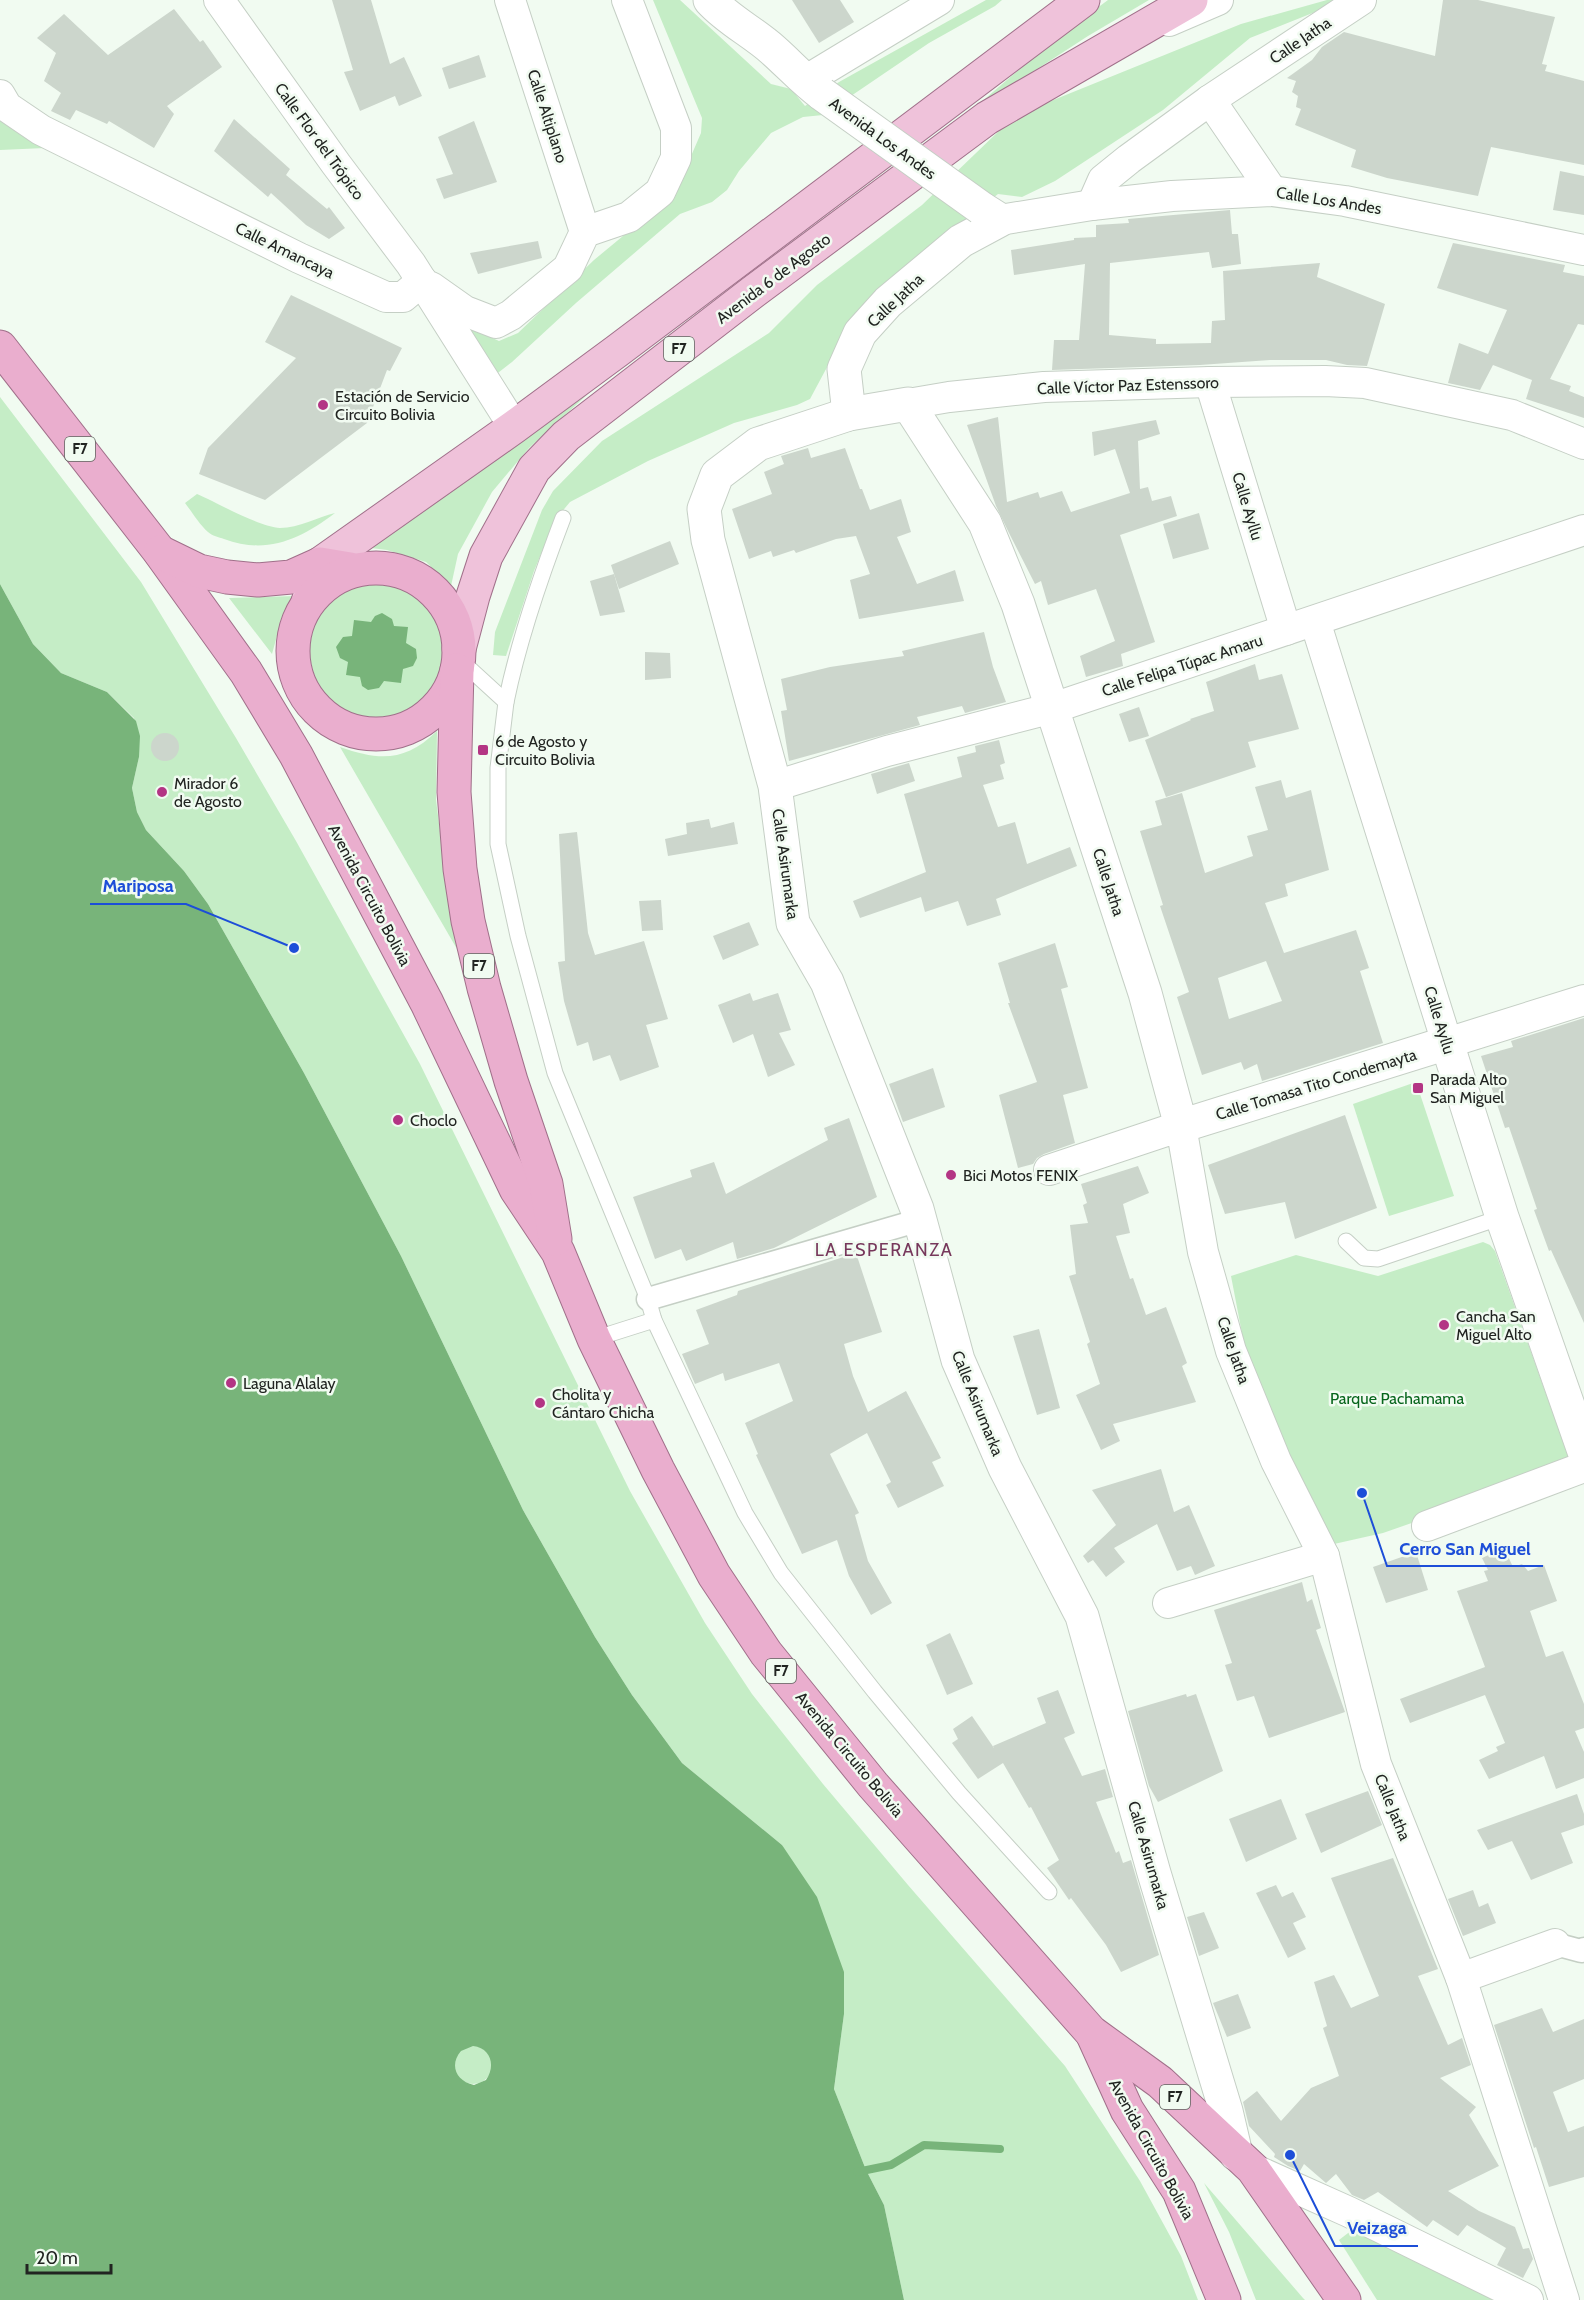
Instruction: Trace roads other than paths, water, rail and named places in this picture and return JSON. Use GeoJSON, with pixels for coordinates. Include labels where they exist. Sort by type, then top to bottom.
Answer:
{"type":"FeatureCollection","features":[{"type":"Feature","properties":{"kind":"highway","name":"Avenida Circuito Bolivia"},"geometry":{"type":"LineString","coordinates":[[0,347],[159,551],[246,672],[296,755],[427,1003],[516,1189],[558,1252],[594,1339],[658,1470],[714,1575],[766,1653],[873,1785],[1091,2032],[1160,2082],[1244,2161],[1344,2300]]}},
{"type":"Feature","properties":{"kind":"highway","name":"Avenida Circuito Bolivia"},"geometry":{"type":"LineString","coordinates":[[159,551],[199,571],[258,580],[291,577],[320,564]]}},
{"type":"Feature","properties":{"kind":"highway","name":"F7"},"geometry":{"type":"LineString","coordinates":[[320,564],[356,570]]}},
{"type":"Feature","properties":{"kind":"highway","name":"F7"},"geometry":{"type":"LineString","coordinates":[[369,568],[390,569],[409,574],[436,594],[449,610],[458,635],[459,659],[453,682],[441,704],[432,713],[400,730],[374,734],[337,724],[315,708],[299,685],[292,658],[294,634],[308,602],[329,582],[356,570],[369,568]]}},
{"type":"Feature","properties":{"kind":"highway"},"geometry":{"type":"LineString","coordinates":[[292,658],[290,706],[296,755]]}},
{"type":"Feature","properties":{"kind":"highway","name":"Avenida Circuito Bolivia"},"geometry":{"type":"LineString","coordinates":[[459,659],[454,792],[460,868],[468,921],[487,999],[546,1184],[558,1252]]}},
{"type":"Feature","properties":{"kind":"highway"},"geometry":{"type":"LineString","coordinates":[[246,672],[290,706],[337,724]]}},
{"type":"Feature","properties":{"kind":"highway","name":"Avenida Circuito Bolivia"},"geometry":{"type":"LineString","coordinates":[[1091,2032],[1127,2110],[1179,2191],[1224,2300]]}},
{"type":"Feature","properties":{"kind":"main road","name":"F7"},"geometry":{"type":"LineString","coordinates":[[308,602],[320,564],[514,427],[1083,0]]}},
{"type":"Feature","properties":{"kind":"main road","name":"Avenida 6 de Agosto"},"geometry":{"type":"LineString","coordinates":[[459,659],[473,596],[486,556],[534,469],[566,436],[987,118],[1191,0]]}},
{"type":"Feature","properties":{"kind":"street","name":"Calle Flor del Trópico"},"geometry":{"type":"LineString","coordinates":[[219,0],[422,280]]}},
{"type":"Feature","properties":{"kind":"street","name":"Calle Altiplano"},"geometry":{"type":"LineString","coordinates":[[510,0],[585,232]]}},
{"type":"Feature","properties":{"kind":"street"},"geometry":{"type":"LineString","coordinates":[[422,280],[465,310],[496,323],[511,315],[568,268],[585,232],[629,217],[660,192],[676,158],[676,128],[627,0]]}},
{"type":"Feature","properties":{"kind":"street","name":"Avenida Los Andes"},"geometry":{"type":"LineString","coordinates":[[710,0],[720,11],[772,49],[814,88],[990,214]]}},
{"type":"Feature","properties":{"kind":"street","name":"Avenida Los Andes"},"geometry":{"type":"LineString","coordinates":[[739,0],[772,49]]}},
{"type":"Feature","properties":{"kind":"street"},"geometry":{"type":"LineString","coordinates":[[1125,39],[1218,0]]}},
{"type":"Feature","properties":{"kind":"street","name":"Calle Jatha"},"geometry":{"type":"LineString","coordinates":[[1092,205],[1103,180],[1210,100],[1361,0]]}},
{"type":"Feature","properties":{"kind":"street"},"geometry":{"type":"LineString","coordinates":[[814,88],[926,4]]}},
{"type":"Feature","properties":{"kind":"street"},"geometry":{"type":"LineString","coordinates":[[1210,100],[1272,190]]}},
{"type":"Feature","properties":{"kind":"street","name":"Calle Amancaya"},"geometry":{"type":"LineString","coordinates":[[2,101],[41,130],[299,258],[386,297],[403,297],[422,280]]}},
{"type":"Feature","properties":{"kind":"street","name":"Calle Los Andes"},"geometry":{"type":"LineString","coordinates":[[990,214],[1172,196],[1272,190],[1345,201],[1584,250]]}},
{"type":"Feature","properties":{"kind":"street","name":"Calle Jatha"},"geometry":{"type":"LineString","coordinates":[[849,414],[844,369],[860,333],[888,302],[990,214]]}},
{"type":"Feature","properties":{"kind":"street"},"geometry":{"type":"LineString","coordinates":[[422,280],[514,427]]}},
{"type":"Feature","properties":{"kind":"street","name":"Calle Víctor Paz Estenssoro"},"geometry":{"type":"LineString","coordinates":[[704,509],[717,475],[758,444],[849,414],[949,397],[1044,387],[1210,382],[1365,383],[1512,415],[1584,444]]}},
{"type":"Feature","properties":{"kind":"street","name":"Calle Ayllu"},"geometry":{"type":"LineString","coordinates":[[1210,382],[1286,630]]}},
{"type":"Feature","properties":{"kind":"street","name":"Calle Jatha"},"geometry":{"type":"LineString","coordinates":[[908,404],[985,523],[1018,604],[1145,993],[1181,1126],[1203,1252],[1231,1351],[1276,1461],[1324,1556],[1376,1764],[1461,1978],[1564,2300]]}},
{"type":"Feature","properties":{"kind":"street","name":"Calle Asirumarka"},"geometry":{"type":"LineString","coordinates":[[704,509],[708,540],[775,786],[793,923],[827,982],[920,1220],[958,1360],[1005,1468],[1082,1616],[1154,1873],[1226,2111],[1244,2161]]}},
{"type":"Feature","properties":{"kind":"street","name":"Calle Felipa Túpac Amaru"},"geometry":{"type":"LineString","coordinates":[[775,786],[887,751],[1053,708],[1286,630],[1582,538]]}},
{"type":"Feature","properties":{"kind":"street","name":"Calle Ayllu"},"geometry":{"type":"LineString","coordinates":[[1316,621],[1502,1217],[1584,1450]]}},
{"type":"Feature","properties":{"kind":"street","name":"Calle Tomasa Tito Condemayta"},"geometry":{"type":"LineString","coordinates":[[1049,1170],[1181,1126],[1584,1000]]}},
{"type":"Feature","properties":{"kind":"street"},"geometry":{"type":"LineString","coordinates":[[651,1310],[920,1220]]}},
{"type":"Feature","properties":{"kind":"street"},"geometry":{"type":"LineString","coordinates":[[1427,1526],[1584,1467]]}},
{"type":"Feature","properties":{"kind":"street"},"geometry":{"type":"LineString","coordinates":[[1168,1603],[1324,1556]]}},
{"type":"Feature","properties":{"kind":"street"},"geometry":{"type":"LineString","coordinates":[[1461,1978],[1555,1944],[1581,1951],[1584,1949]]}},
{"type":"Feature","properties":{"kind":"street"},"geometry":{"type":"LineString","coordinates":[[1244,2161],[1528,2300]]}},
{"type":"Feature","properties":{"kind":"lane"},"geometry":{"type":"LineString","coordinates":[[563,518],[513,665],[498,768],[498,844],[518,936],[555,1073],[651,1310],[745,1513],[781,1574],[959,1793],[1049,1892]]}},
{"type":"Feature","properties":{"kind":"lane"},"geometry":{"type":"LineString","coordinates":[[459,659],[506,702]]}},
{"type":"Feature","properties":{"kind":"lane"},"geometry":{"type":"LineString","coordinates":[[1346,1241],[1364,1258],[1378,1259],[1502,1217]]}},
{"type":"Feature","properties":{"kind":"lane"},"geometry":{"type":"LineString","coordinates":[[594,1339],[651,1310]]}},
{"type":"Feature","properties":{"kind":"waterway"},"geometry":{"type":"LineString","coordinates":[[857,2172],[891,2165],[924,2145],[1000,2149]]}},
{"type":"Feature","properties":{"kind":"place","name":"Estación de Servicio Circuito Bolivia"},"geometry":{"type":"Point","coordinates":[323,405]}},
{"type":"Feature","properties":{"kind":"place","name":"6 de Agosto y Circuito Bolivia"},"geometry":{"type":"Point","coordinates":[483,750]}},
{"type":"Feature","properties":{"kind":"place","name":"Mirador 6 de Agosto"},"geometry":{"type":"Point","coordinates":[162,792]}},
{"type":"Feature","properties":{"kind":"place","name":"Mariposa"},"geometry":{"type":"Point","coordinates":[294,948]}},
{"type":"Feature","properties":{"kind":"place","name":"Parada Alto San Miguel"},"geometry":{"type":"Point","coordinates":[1418,1088]}},
{"type":"Feature","properties":{"kind":"place","name":"Choclo"},"geometry":{"type":"Point","coordinates":[398,1120]}},
{"type":"Feature","properties":{"kind":"place","name":"Bici Motos FENIX"},"geometry":{"type":"Point","coordinates":[951,1175]}},
{"type":"Feature","properties":{"kind":"place","name":"Cancha San Miguel Alto"},"geometry":{"type":"Point","coordinates":[1444,1325]}},
{"type":"Feature","properties":{"kind":"place","name":"Laguna Alalay"},"geometry":{"type":"Point","coordinates":[231,1383]}},
{"type":"Feature","properties":{"kind":"place","name":"Cholita y Cántaro Chicha"},"geometry":{"type":"Point","coordinates":[540,1403]}},
{"type":"Feature","properties":{"kind":"place","name":"Cerro San Miguel"},"geometry":{"type":"Point","coordinates":[1362,1493]}},
{"type":"Feature","properties":{"kind":"place","name":"Veizaga"},"geometry":{"type":"Point","coordinates":[1290,2155]}},
{"type":"Feature","properties":{"kind":"district","name":"LA ESPERANZA"},"geometry":{"type":"Point","coordinates":[884,1250]}},
{"type":"Feature","properties":{"kind":"park label","name":"Parque Pachamama"},"geometry":{"type":"Point","coordinates":[1397,1398]}}]}
